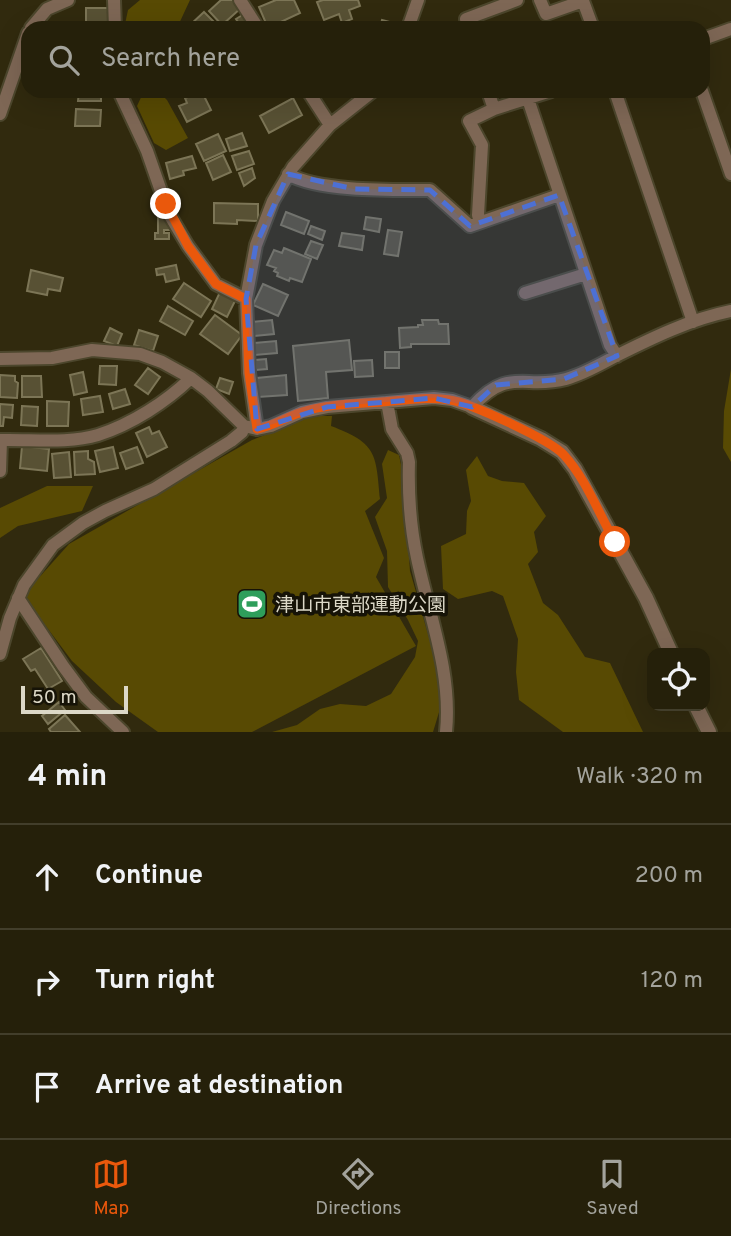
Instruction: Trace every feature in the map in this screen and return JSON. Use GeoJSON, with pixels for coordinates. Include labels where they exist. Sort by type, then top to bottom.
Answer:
{"type":"FeatureCollection","features":[{"type":"Feature","properties":{"kind":"street"},"geometry":{"type":"LineString","coordinates":[[38,21],[47,9],[68,0]]}},
{"type":"Feature","properties":{"kind":"street"},"geometry":{"type":"LineString","coordinates":[[114,0],[115,21]]}},
{"type":"Feature","properties":{"kind":"street"},"geometry":{"type":"LineString","coordinates":[[240,0],[254,21]]}},
{"type":"Feature","properties":{"kind":"street"},"geometry":{"type":"LineString","coordinates":[[410,21],[418,0]]}},
{"type":"Feature","properties":{"kind":"street"},"geometry":{"type":"LineString","coordinates":[[467,21],[466,19],[517,0]]}},
{"type":"Feature","properties":{"kind":"street"},"geometry":{"type":"LineString","coordinates":[[540,0],[546,14],[583,1],[590,21]]}},
{"type":"Feature","properties":{"kind":"street"},"geometry":{"type":"LineString","coordinates":[[710,36],[731,29]]}},
{"type":"Feature","properties":{"kind":"street"},"geometry":{"type":"LineString","coordinates":[[0,114],[21,53]]}},
{"type":"Feature","properties":{"kind":"street"},"geometry":{"type":"LineString","coordinates":[[122,98],[147,150],[170,214],[188,246],[216,284],[246,299]]}},
{"type":"Feature","properties":{"kind":"street"},"geometry":{"type":"LineString","coordinates":[[313,98],[330,125]]}},
{"type":"Feature","properties":{"kind":"street"},"geometry":{"type":"LineString","coordinates":[[257,429],[249,373],[246,299],[256,245],[273,201],[288,174],[330,125],[364,98]]}},
{"type":"Feature","properties":{"kind":"street"},"geometry":{"type":"LineString","coordinates":[[490,98],[494,109]]}},
{"type":"Feature","properties":{"kind":"street"},"geometry":{"type":"LineString","coordinates":[[480,222],[478,215],[482,145],[469,121],[494,109],[531,98]]}},
{"type":"Feature","properties":{"kind":"street"},"geometry":{"type":"LineString","coordinates":[[617,98],[692,322]]}},
{"type":"Feature","properties":{"kind":"street"},"geometry":{"type":"LineString","coordinates":[[704,98],[731,174]]}},
{"type":"Feature","properties":{"kind":"street"},"geometry":{"type":"LineString","coordinates":[[528,99],[610,345],[617,356]]}},
{"type":"Feature","properties":{"kind":"street"},"geometry":{"type":"LineString","coordinates":[[288,174],[298,180],[354,189],[430,190],[470,226],[559,195]]}},
{"type":"Feature","properties":{"kind":"street"},"geometry":{"type":"LineString","coordinates":[[525,293],[586,274]]}},
{"type":"Feature","properties":{"kind":"street"},"geometry":{"type":"LineString","coordinates":[[472,407],[496,385],[564,379],[586,372],[692,322],[731,311]]}},
{"type":"Feature","properties":{"kind":"street"},"geometry":{"type":"LineString","coordinates":[[0,359],[52,358],[92,349],[126,351],[162,362],[191,378],[244,426],[257,429],[271,426],[302,412],[327,407],[434,398],[452,400],[472,407],[541,439],[562,452],[575,469],[646,598],[669,648]]}},
{"type":"Feature","properties":{"kind":"street"},"geometry":{"type":"LineString","coordinates":[[0,471],[1,440],[72,439],[97,435],[118,427],[170,398],[191,378]]}},
{"type":"Feature","properties":{"kind":"street"},"geometry":{"type":"LineString","coordinates":[[387,402],[392,429],[407,453],[409,462],[409,515],[444,671],[446,732]]}},
{"type":"Feature","properties":{"kind":"street"},"geometry":{"type":"LineString","coordinates":[[0,654],[18,598],[38,563],[53,545],[83,523],[154,489],[231,441],[242,432],[244,426]]}},
{"type":"Feature","properties":{"kind":"street"},"geometry":{"type":"LineString","coordinates":[[18,598],[86,697],[123,732]]}},
{"type":"Feature","properties":{"kind":"street"},"geometry":{"type":"LineString","coordinates":[[698,711],[709,732]]}},
{"type":"Feature","properties":{"kind":"highlighted area"},"geometry":{"type":"Polygon","coordinates":[[[288,174],[354,189],[430,190],[470,226],[559,195],[617,356],[564,379],[496,385],[472,407],[434,398],[327,407],[257,429],[246,299],[256,245],[288,174]]]}},
{"type":"Feature","properties":{"kind":"shaded area"},"geometry":{"type":"Polygon","coordinates":[[[140,0],[190,0],[180,21],[126,21],[128,10],[140,0]]]}},
{"type":"Feature","properties":{"kind":"shaded area"},"geometry":{"type":"Polygon","coordinates":[[[141,98],[165,98],[188,138],[166,150],[154,143],[137,106],[141,98]]]}},
{"type":"Feature","properties":{"kind":"shaded area"},"geometry":{"type":"Polygon","coordinates":[[[731,369],[731,462],[723,448],[724,411],[731,369]]]}},
{"type":"Feature","properties":{"kind":"shaded area"},"geometry":{"type":"Polygon","coordinates":[[[312,416],[332,416],[331,426],[358,438],[371,452],[377,471],[380,499],[365,511],[384,558],[376,577],[416,646],[252,732],[158,732],[116,702],[72,661],[26,596],[69,544],[252,440],[312,416]]]}},
{"type":"Feature","properties":{"kind":"shaded area"},"geometry":{"type":"Polygon","coordinates":[[[388,450],[399,455],[403,474],[410,571],[438,669],[440,709],[433,732],[272,732],[297,725],[320,709],[340,704],[366,706],[391,694],[415,657],[418,641],[388,587],[387,551],[375,517],[387,498],[382,464],[388,450]]]}},
{"type":"Feature","properties":{"kind":"shaded area"},"geometry":{"type":"Polygon","coordinates":[[[477,456],[488,476],[502,481],[524,483],[546,516],[534,532],[538,552],[528,564],[543,603],[558,615],[585,657],[610,663],[643,732],[563,732],[519,700],[516,672],[518,639],[503,596],[492,591],[458,599],[443,589],[441,546],[466,534],[467,511],[471,501],[466,470],[477,456]]]}},
{"type":"Feature","properties":{"kind":"shaded area"},"geometry":{"type":"Polygon","coordinates":[[[47,486],[93,486],[82,511],[18,526],[0,538],[0,508],[47,486]]]}},
{"type":"Feature","properties":{"kind":"building"},"geometry":{"type":"Polygon","coordinates":[[[221,0],[233,0],[241,8],[226,21],[218,21],[209,11],[221,0]]]}},
{"type":"Feature","properties":{"kind":"building"},"geometry":{"type":"Polygon","coordinates":[[[276,0],[294,0],[300,13],[283,21],[265,21],[259,7],[276,0]]]}},
{"type":"Feature","properties":{"kind":"building"},"geometry":{"type":"Polygon","coordinates":[[[358,0],[360,6],[349,10],[352,19],[347,21],[341,21],[339,14],[324,20],[317,2],[358,0]]]}},
{"type":"Feature","properties":{"kind":"building"},"geometry":{"type":"Polygon","coordinates":[[[86,8],[109,8],[109,21],[86,21],[86,8]]]}},
{"type":"Feature","properties":{"kind":"building"},"geometry":{"type":"Polygon","coordinates":[[[204,12],[213,21],[194,21],[204,12]]]}},
{"type":"Feature","properties":{"kind":"building"},"geometry":{"type":"Polygon","coordinates":[[[244,14],[249,21],[237,21],[236,19],[244,14]]]}},
{"type":"Feature","properties":{"kind":"building"},"geometry":{"type":"Polygon","coordinates":[[[78,98],[101,98],[101,101],[78,101],[78,98]]]}},
{"type":"Feature","properties":{"kind":"building"},"geometry":{"type":"Polygon","coordinates":[[[185,98],[205,98],[211,110],[187,122],[179,106],[187,103],[185,98]]]}},
{"type":"Feature","properties":{"kind":"building"},"geometry":{"type":"Polygon","coordinates":[[[293,98],[302,115],[269,133],[260,116],[293,98]]]}},
{"type":"Feature","properties":{"kind":"building"},"geometry":{"type":"Polygon","coordinates":[[[76,109],[101,110],[100,126],[75,126],[76,109]]]}},
{"type":"Feature","properties":{"kind":"building"},"geometry":{"type":"Polygon","coordinates":[[[242,133],[247,146],[230,151],[226,139],[242,133]]]}},
{"type":"Feature","properties":{"kind":"building"},"geometry":{"type":"Polygon","coordinates":[[[218,134],[226,151],[204,161],[196,144],[218,134]]]}},
{"type":"Feature","properties":{"kind":"building"},"geometry":{"type":"Polygon","coordinates":[[[249,151],[254,164],[237,170],[232,156],[249,151]]]}},
{"type":"Feature","properties":{"kind":"building"},"geometry":{"type":"Polygon","coordinates":[[[223,155],[231,172],[213,180],[206,163],[223,155]]]}},
{"type":"Feature","properties":{"kind":"building"},"geometry":{"type":"Polygon","coordinates":[[[192,156],[196,168],[183,171],[184,175],[170,179],[166,163],[192,156]]]}},
{"type":"Feature","properties":{"kind":"building"},"geometry":{"type":"Polygon","coordinates":[[[252,168],[255,178],[244,186],[239,173],[252,168]]]}},
{"type":"Feature","properties":{"kind":"building"},"geometry":{"type":"Polygon","coordinates":[[[214,203],[258,204],[258,221],[214,223],[214,203]]]}},
{"type":"Feature","properties":{"kind":"building"},"geometry":{"type":"Polygon","coordinates":[[[286,212],[309,221],[304,234],[281,225],[286,212]]]}},
{"type":"Feature","properties":{"kind":"building"},"geometry":{"type":"Polygon","coordinates":[[[158,216],[165,216],[173,230],[164,230],[164,233],[169,233],[169,239],[155,239],[155,233],[158,233],[158,216]]]}},
{"type":"Feature","properties":{"kind":"building"},"geometry":{"type":"Polygon","coordinates":[[[366,217],[381,219],[379,232],[364,229],[366,217]]]}},
{"type":"Feature","properties":{"kind":"building"},"geometry":{"type":"Polygon","coordinates":[[[311,226],[325,231],[322,240],[308,234],[311,226]]]}},
{"type":"Feature","properties":{"kind":"building"},"geometry":{"type":"Polygon","coordinates":[[[388,230],[402,232],[398,256],[384,254],[388,230]]]}},
{"type":"Feature","properties":{"kind":"building"},"geometry":{"type":"Polygon","coordinates":[[[342,233],[364,236],[362,250],[339,246],[342,233]]]}},
{"type":"Feature","properties":{"kind":"building"},"geometry":{"type":"Polygon","coordinates":[[[311,241],[323,245],[317,259],[305,254],[311,241]]]}},
{"type":"Feature","properties":{"kind":"building"},"geometry":{"type":"Polygon","coordinates":[[[284,248],[311,259],[302,282],[277,276],[278,273],[274,271],[276,268],[267,265],[274,250],[282,253],[284,248]]]}},
{"type":"Feature","properties":{"kind":"building"},"geometry":{"type":"Polygon","coordinates":[[[176,265],[179,279],[166,282],[164,274],[157,275],[156,269],[176,265]]]}},
{"type":"Feature","properties":{"kind":"building"},"geometry":{"type":"Polygon","coordinates":[[[31,270],[63,278],[60,291],[48,289],[47,295],[27,291],[31,270]]]}},
{"type":"Feature","properties":{"kind":"building"},"geometry":{"type":"Polygon","coordinates":[[[184,283],[211,301],[201,317],[173,299],[184,283]]]}},
{"type":"Feature","properties":{"kind":"building"},"geometry":{"type":"Polygon","coordinates":[[[263,284],[288,295],[278,316],[253,305],[263,284]]]}},
{"type":"Feature","properties":{"kind":"building"},"geometry":{"type":"Polygon","coordinates":[[[220,292],[236,299],[227,317],[212,309],[220,292]]]}},
{"type":"Feature","properties":{"kind":"building"},"geometry":{"type":"Polygon","coordinates":[[[168,306],[193,321],[185,335],[160,321],[168,306]]]}},
{"type":"Feature","properties":{"kind":"building"},"geometry":{"type":"Polygon","coordinates":[[[215,315],[242,335],[228,354],[200,334],[215,315]]]}},
{"type":"Feature","properties":{"kind":"building"},"geometry":{"type":"Polygon","coordinates":[[[272,320],[274,334],[254,336],[252,322],[272,320]]]}},
{"type":"Feature","properties":{"kind":"building"},"geometry":{"type":"Polygon","coordinates":[[[422,320],[438,320],[439,324],[448,324],[449,344],[411,344],[411,347],[400,348],[399,328],[418,327],[423,325],[422,320]]]}},
{"type":"Feature","properties":{"kind":"building"},"geometry":{"type":"Polygon","coordinates":[[[110,328],[122,334],[117,346],[104,341],[110,328]]]}},
{"type":"Feature","properties":{"kind":"building"},"geometry":{"type":"Polygon","coordinates":[[[139,330],[158,336],[153,351],[134,345],[139,330]]]}},
{"type":"Feature","properties":{"kind":"building"},"geometry":{"type":"Polygon","coordinates":[[[349,340],[352,370],[326,372],[328,398],[298,401],[293,346],[349,340]]]}},
{"type":"Feature","properties":{"kind":"building"},"geometry":{"type":"Polygon","coordinates":[[[276,341],[277,353],[255,355],[254,343],[276,341]]]}},
{"type":"Feature","properties":{"kind":"building"},"geometry":{"type":"Polygon","coordinates":[[[385,352],[399,352],[399,368],[385,368],[385,352]]]}},
{"type":"Feature","properties":{"kind":"building"},"geometry":{"type":"Polygon","coordinates":[[[266,359],[267,369],[256,370],[255,360],[266,359]]]}},
{"type":"Feature","properties":{"kind":"building"},"geometry":{"type":"Polygon","coordinates":[[[372,360],[373,376],[355,377],[354,361],[372,360]]]}},
{"type":"Feature","properties":{"kind":"building"},"geometry":{"type":"Polygon","coordinates":[[[100,366],[117,366],[116,385],[99,384],[100,366]]]}},
{"type":"Feature","properties":{"kind":"building"},"geometry":{"type":"Polygon","coordinates":[[[148,368],[160,377],[148,394],[135,385],[148,368]]]}},
{"type":"Feature","properties":{"kind":"building"},"geometry":{"type":"Polygon","coordinates":[[[83,372],[87,392],[74,395],[70,375],[83,372]]]}},
{"type":"Feature","properties":{"kind":"building"},"geometry":{"type":"Polygon","coordinates":[[[0,375],[15,376],[18,383],[17,398],[0,397],[0,375]]]}},
{"type":"Feature","properties":{"kind":"building"},"geometry":{"type":"Polygon","coordinates":[[[286,375],[287,395],[258,397],[257,378],[286,375]]]}},
{"type":"Feature","properties":{"kind":"building"},"geometry":{"type":"Polygon","coordinates":[[[22,376],[41,376],[42,397],[22,397],[22,376]]]}},
{"type":"Feature","properties":{"kind":"building"},"geometry":{"type":"Polygon","coordinates":[[[220,378],[233,382],[229,394],[216,389],[220,378]]]}},
{"type":"Feature","properties":{"kind":"building"},"geometry":{"type":"Polygon","coordinates":[[[125,389],[130,404],[113,409],[109,394],[125,389]]]}},
{"type":"Feature","properties":{"kind":"building"},"geometry":{"type":"Polygon","coordinates":[[[100,396],[103,412],[83,415],[81,399],[100,396]]]}},
{"type":"Feature","properties":{"kind":"building"},"geometry":{"type":"Polygon","coordinates":[[[47,401],[69,402],[68,426],[47,426],[47,401]]]}},
{"type":"Feature","properties":{"kind":"building"},"geometry":{"type":"Polygon","coordinates":[[[0,404],[13,405],[12,418],[4,417],[3,426],[0,426],[0,404]]]}},
{"type":"Feature","properties":{"kind":"building"},"geometry":{"type":"Polygon","coordinates":[[[22,406],[38,407],[37,426],[21,425],[22,406]]]}},
{"type":"Feature","properties":{"kind":"building"},"geometry":{"type":"Polygon","coordinates":[[[149,427],[152,434],[159,431],[167,447],[147,457],[136,433],[149,427]]]}},
{"type":"Feature","properties":{"kind":"building"},"geometry":{"type":"Polygon","coordinates":[[[22,446],[49,449],[47,471],[20,468],[22,446]]]}},
{"type":"Feature","properties":{"kind":"building"},"geometry":{"type":"Polygon","coordinates":[[[113,447],[118,468],[100,472],[95,451],[113,447]]]}},
{"type":"Feature","properties":{"kind":"building"},"geometry":{"type":"Polygon","coordinates":[[[137,447],[143,463],[126,469],[120,453],[137,447]]]}},
{"type":"Feature","properties":{"kind":"building"},"geometry":{"type":"Polygon","coordinates":[[[88,451],[88,459],[94,462],[95,474],[75,475],[74,452],[88,451]]]}},
{"type":"Feature","properties":{"kind":"building"},"geometry":{"type":"Polygon","coordinates":[[[69,452],[71,477],[54,478],[52,454],[69,452]]]}},
{"type":"Feature","properties":{"kind":"building"},"geometry":{"type":"Polygon","coordinates":[[[41,648],[62,681],[48,689],[35,669],[31,671],[23,659],[41,648]]]}},
{"type":"Feature","properties":{"kind":"building"},"geometry":{"type":"Polygon","coordinates":[[[59,702],[65,710],[48,724],[42,716],[59,702]]]}},
{"type":"Feature","properties":{"kind":"building"},"geometry":{"type":"Polygon","coordinates":[[[65,715],[80,732],[51,732],[49,729],[65,715]]]}},
{"type":"Feature","properties":{"kind":"place","name":"津山市東部運動公園"},"geometry":{"type":"Point","coordinates":[252,604]}},
{"type":"Feature","properties":{"kind":"route"},"geometry":{"type":"LineString","coordinates":[[166,204],[188,246],[216,284],[246,299],[249,373],[257,413],[257,429],[271,426],[302,412],[327,407],[434,398],[452,400],[517,427],[562,452],[575,469],[615,542]]}}]}
